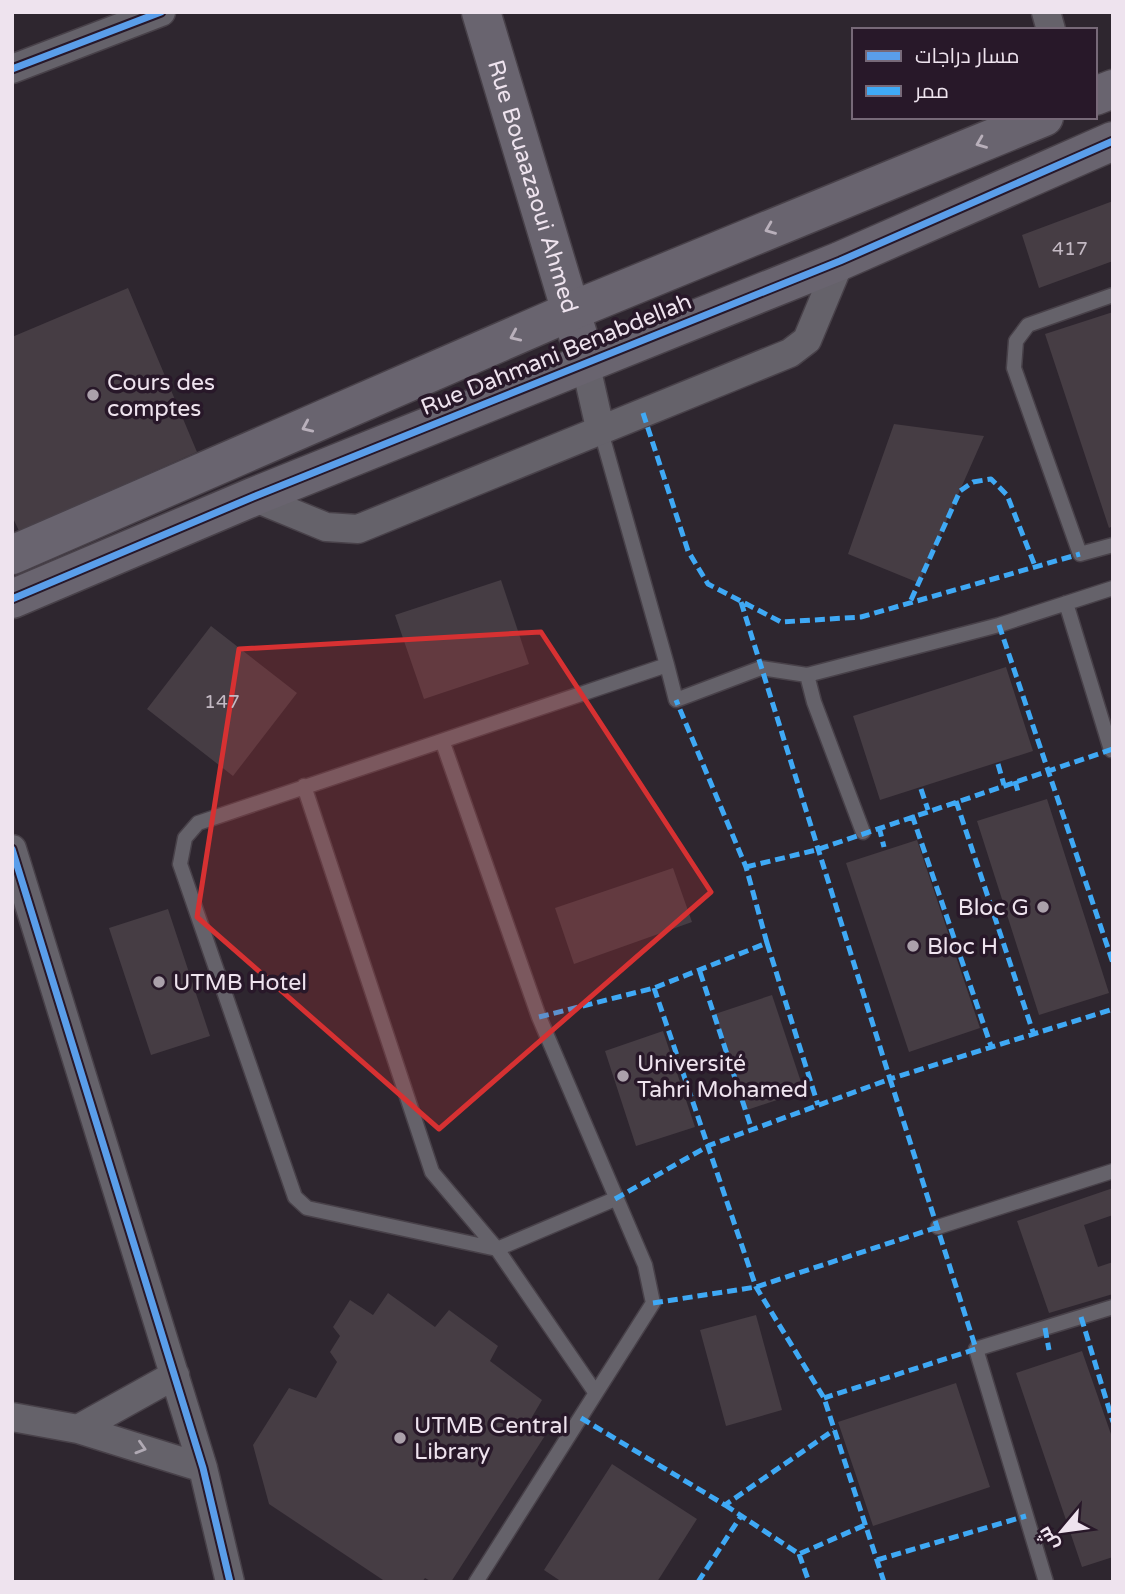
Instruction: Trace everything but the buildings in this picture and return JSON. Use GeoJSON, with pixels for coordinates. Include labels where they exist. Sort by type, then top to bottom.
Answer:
{"type":"FeatureCollection","features":[{"type":"Feature","properties":{"kind":"street"},"geometry":{"type":"LineString","coordinates":[[12,69],[161,12]]}},
{"type":"Feature","properties":{"kind":"street","name":"Rue Bouaazaoui Ahmed"},"geometry":{"type":"LineString","coordinates":[[481,12],[585,362]]}},
{"type":"Feature","properties":{"kind":"street","name":"Rue Dahmani Benabdellah"},"geometry":{"type":"LineString","coordinates":[[12,555],[571,312],[1039,119]]}},
{"type":"Feature","properties":{"kind":"street","name":"Rue Dahmani Benabdellah"},"geometry":{"type":"LineString","coordinates":[[12,599],[253,497],[840,261],[1113,141]]}},
{"type":"Feature","properties":{"kind":"street"},"geometry":{"type":"LineString","coordinates":[[253,497],[326,527],[358,530],[600,428],[790,353],[807,340],[840,261]]}},
{"type":"Feature","properties":{"kind":"street"},"geometry":{"type":"LineString","coordinates":[[585,362],[600,428]]}},
{"type":"Feature","properties":{"kind":"street"},"geometry":{"type":"LineString","coordinates":[[12,849],[203,1468],[230,1582]]}},
{"type":"Feature","properties":{"kind":"street"},"geometry":{"type":"LineString","coordinates":[[78,1429],[175,1375]]}},
{"type":"Feature","properties":{"kind":"street"},"geometry":{"type":"LineString","coordinates":[[15,1411],[203,1468]]}},
{"type":"Feature","properties":{"kind":"lane"},"geometry":{"type":"LineString","coordinates":[[1113,295],[1028,326],[1016,341],[1014,368],[1080,554],[1113,545]]}},
{"type":"Feature","properties":{"kind":"lane"},"geometry":{"type":"LineString","coordinates":[[600,428],[676,700],[761,668],[807,675],[999,625],[1113,588]]}},
{"type":"Feature","properties":{"kind":"lane"},"geometry":{"type":"LineString","coordinates":[[1066,603],[1111,750]]}},
{"type":"Feature","properties":{"kind":"lane"},"geometry":{"type":"LineString","coordinates":[[615,1199],[497,1249],[307,1208],[295,1197],[180,864],[185,838],[198,823],[304,786],[443,743],[667,665]]}},
{"type":"Feature","properties":{"kind":"lane"},"geometry":{"type":"LineString","coordinates":[[807,675],[814,702],[863,832]]}},
{"type":"Feature","properties":{"kind":"lane"},"geometry":{"type":"LineString","coordinates":[[443,743],[539,1017],[645,1265],[653,1303],[476,1582]]}},
{"type":"Feature","properties":{"kind":"lane"},"geometry":{"type":"LineString","coordinates":[[304,786],[432,1172],[497,1249],[595,1392]]}},
{"type":"Feature","properties":{"kind":"lane"},"geometry":{"type":"LineString","coordinates":[[938,1227],[1113,1171]]}},
{"type":"Feature","properties":{"kind":"lane"},"geometry":{"type":"LineString","coordinates":[[1046,1582],[976,1349],[1113,1307]]}},
{"type":"Feature","properties":{"kind":"highlighted area"},"geometry":{"type":"Polygon","coordinates":[[[541,632],[711,892],[439,1129],[197,917],[239,649],[541,632]]]}},
{"type":"Feature","properties":{"kind":"marked path"},"geometry":{"type":"LineString","coordinates":[[643,413],[688,551],[708,584],[781,622],[861,617],[1080,554]]}},
{"type":"Feature","properties":{"kind":"marked path"},"geometry":{"type":"LineString","coordinates":[[911,600],[960,491],[973,482],[991,479],[1007,495],[1035,566]]}},
{"type":"Feature","properties":{"kind":"marked path"},"geometry":{"type":"LineString","coordinates":[[741,602],[890,1079],[1113,1009]]}},
{"type":"Feature","properties":{"kind":"marked path"},"geometry":{"type":"LineString","coordinates":[[999,625],[1113,963]]}},
{"type":"Feature","properties":{"kind":"marked path"},"geometry":{"type":"LineString","coordinates":[[539,1017],[654,988],[767,943],[746,867],[676,700]]}},
{"type":"Feature","properties":{"kind":"marked path"},"geometry":{"type":"LineString","coordinates":[[746,867],[816,850],[1113,749]]}},
{"type":"Feature","properties":{"kind":"marked path"},"geometry":{"type":"LineString","coordinates":[[998,764],[1004,785]]}},
{"type":"Feature","properties":{"kind":"marked path"},"geometry":{"type":"LineString","coordinates":[[1015,781],[1019,795]]}},
{"type":"Feature","properties":{"kind":"marked path"},"geometry":{"type":"LineString","coordinates":[[921,789],[928,810]]}},
{"type":"Feature","properties":{"kind":"marked path"},"geometry":{"type":"LineString","coordinates":[[956,801],[1034,1035]]}},
{"type":"Feature","properties":{"kind":"marked path"},"geometry":{"type":"LineString","coordinates":[[912,815],[992,1049]]}},
{"type":"Feature","properties":{"kind":"marked path"},"geometry":{"type":"LineString","coordinates":[[879,827],[884,847]]}},
{"type":"Feature","properties":{"kind":"marked path"},"geometry":{"type":"LineString","coordinates":[[767,943],[818,1105]]}},
{"type":"Feature","properties":{"kind":"marked path"},"geometry":{"type":"LineString","coordinates":[[700,972],[752,1130]]}},
{"type":"Feature","properties":{"kind":"marked path"},"geometry":{"type":"LineString","coordinates":[[654,988],[756,1287],[824,1398],[884,1582]]}},
{"type":"Feature","properties":{"kind":"marked path"},"geometry":{"type":"LineString","coordinates":[[615,1199],[710,1145],[890,1079],[976,1349],[824,1398]]}},
{"type":"Feature","properties":{"kind":"marked path"},"geometry":{"type":"LineString","coordinates":[[653,1303],[756,1287],[938,1227]]}},
{"type":"Feature","properties":{"kind":"marked path"},"geometry":{"type":"LineString","coordinates":[[1081,1317],[1113,1422]]}},
{"type":"Feature","properties":{"kind":"marked path"},"geometry":{"type":"LineString","coordinates":[[1045,1328],[1049,1350]]}},
{"type":"Feature","properties":{"kind":"marked path"},"geometry":{"type":"LineString","coordinates":[[581,1418],[725,1505],[834,1430]]}},
{"type":"Feature","properties":{"kind":"marked path"},"geometry":{"type":"LineString","coordinates":[[725,1505],[799,1554],[865,1525]]}},
{"type":"Feature","properties":{"kind":"marked path"},"geometry":{"type":"LineString","coordinates":[[698,1582],[741,1516]]}},
{"type":"Feature","properties":{"kind":"marked path"},"geometry":{"type":"LineString","coordinates":[[877,1560],[1026,1516]]}},
{"type":"Feature","properties":{"kind":"marked path"},"geometry":{"type":"LineString","coordinates":[[799,1554],[809,1582]]}},
{"type":"Feature","properties":{"kind":"cycle path"},"geometry":{"type":"LineString","coordinates":[[12,69],[161,12]]}},
{"type":"Feature","properties":{"kind":"cycle path"},"geometry":{"type":"LineString","coordinates":[[12,599],[253,497],[840,261],[1113,141]]}},
{"type":"Feature","properties":{"kind":"cycle path"},"geometry":{"type":"LineString","coordinates":[[12,849],[203,1468],[230,1582]]}},
{"type":"Feature","properties":{"kind":"place","name":"Cours des comptes"},"geometry":{"type":"Point","coordinates":[93,395]}},
{"type":"Feature","properties":{"kind":"place","name":"Bloc G"},"geometry":{"type":"Point","coordinates":[1043,907]}},
{"type":"Feature","properties":{"kind":"place","name":"Bloc H"},"geometry":{"type":"Point","coordinates":[913,946]}},
{"type":"Feature","properties":{"kind":"place","name":"UTMB Hotel"},"geometry":{"type":"Point","coordinates":[159,982]}},
{"type":"Feature","properties":{"kind":"place","name":"Université Tahri Mohamed"},"geometry":{"type":"Point","coordinates":[623,1076]}},
{"type":"Feature","properties":{"kind":"place","name":"UTMB Central Library"},"geometry":{"type":"Point","coordinates":[400,1438]}}]}
